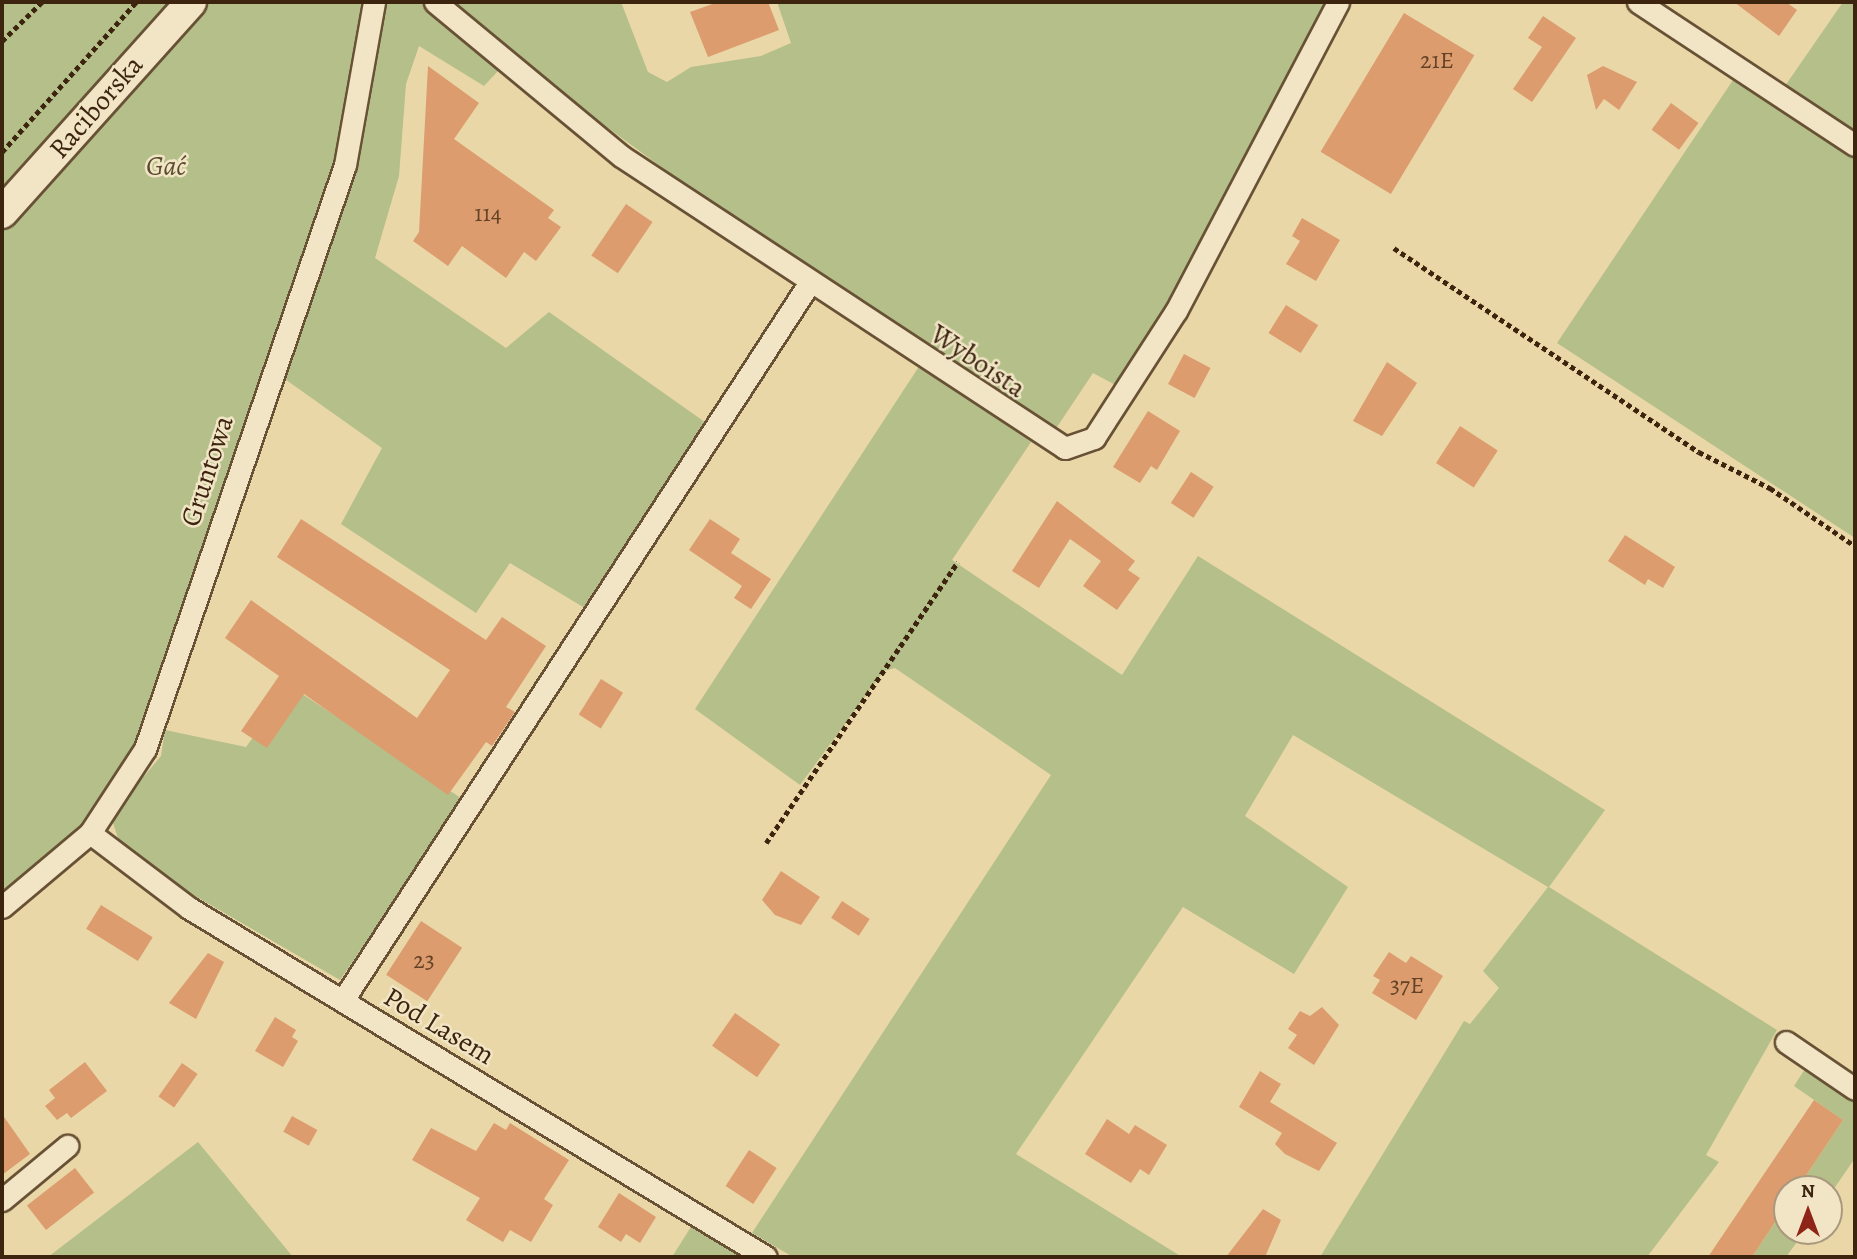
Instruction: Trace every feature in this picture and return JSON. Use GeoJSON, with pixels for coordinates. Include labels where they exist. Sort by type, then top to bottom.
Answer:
{"type":"FeatureCollection","features":[{"type":"Feature","properties":{"kind":"main road","name":"Raciborska"},"geometry":{"type":"LineString","coordinates":[[2,213],[191,2]]}},
{"type":"Feature","properties":{"kind":"street","name":"Gruntowa"},"geometry":{"type":"LineString","coordinates":[[2,907],[90,832],[145,750],[356,127],[374,2]]}},
{"type":"Feature","properties":{"kind":"street","name":"Wyboista"},"geometry":{"type":"LineString","coordinates":[[435,2],[621,156],[1038,435],[1065,448],[1083,445],[1094,438],[1176,311],[1338,2]]}},
{"type":"Feature","properties":{"kind":"street"},"geometry":{"type":"LineString","coordinates":[[1639,2],[1855,145]]}},
{"type":"Feature","properties":{"kind":"street"},"geometry":{"type":"LineString","coordinates":[[343,1000],[810,282]]}},
{"type":"Feature","properties":{"kind":"street","name":"Pod Lasem"},"geometry":{"type":"LineString","coordinates":[[90,832],[189,908],[766,1257]]}},
{"type":"Feature","properties":{"kind":"street"},"geometry":{"type":"LineString","coordinates":[[1786,1042],[1855,1089]]}},
{"type":"Feature","properties":{"kind":"street"},"geometry":{"type":"LineString","coordinates":[[2,1200],[67,1146]]}},
{"type":"Feature","properties":{"kind":"path"},"geometry":{"type":"LineString","coordinates":[[2,41],[42,2]]}},
{"type":"Feature","properties":{"kind":"path"},"geometry":{"type":"LineString","coordinates":[[2,152],[136,2]]}},
{"type":"Feature","properties":{"kind":"path"},"geometry":{"type":"LineString","coordinates":[[1394,248],[1699,452],[1770,488],[1855,546]]}},
{"type":"Feature","properties":{"kind":"path"},"geometry":{"type":"LineString","coordinates":[[766,843],[958,562]]}},
{"type":"Feature","properties":{"kind":"green space","name":"Gać"},"geometry":{"type":"Polygon","coordinates":[[[2,2],[621,2],[648,72],[667,82],[691,67],[761,56],[791,43],[777,2],[1325,2],[1211,228],[1119,387],[1093,373],[1055,430],[809,275],[511,57],[484,86],[419,46],[406,84],[399,176],[375,258],[506,348],[549,312],[709,425],[588,610],[510,563],[476,613],[341,524],[382,448],[282,377],[115,811],[161,756],[165,730],[246,747],[290,686],[464,800],[340,980],[171,882],[120,844],[111,817],[2,913],[2,2]]]}},
{"type":"Feature","properties":{"kind":"green space"},"geometry":{"type":"Polygon","coordinates":[[[1843,2],[1855,2],[1855,131],[1785,86],[1843,2]]]}},
{"type":"Feature","properties":{"kind":"green space"},"geometry":{"type":"Polygon","coordinates":[[[1735,77],[1855,160],[1855,538],[1557,343],[1735,77]]]}},
{"type":"Feature","properties":{"kind":"green space"},"geometry":{"type":"Polygon","coordinates":[[[920,365],[1031,442],[952,560],[1122,675],[1198,556],[1605,810],[1549,887],[1777,1030],[1706,1155],[1719,1162],[1647,1257],[1320,1257],[1464,1021],[1470,1024],[1499,988],[1483,971],[1548,887],[1293,735],[1245,816],[1348,887],[1294,974],[1183,907],[1016,1154],[1182,1257],[793,1257],[752,1233],[1051,775],[895,668],[884,671],[800,785],[695,709],[920,365]]]}},
{"type":"Feature","properties":{"kind":"green space"},"geometry":{"type":"Polygon","coordinates":[[[1805,1069],[1855,1102],[1855,1158],[1843,1176],[1806,1175],[1843,1120],[1794,1086],[1805,1069]]]}},
{"type":"Feature","properties":{"kind":"green space"},"geometry":{"type":"Polygon","coordinates":[[[198,1142],[293,1257],[48,1257],[198,1142]]]}},
{"type":"Feature","properties":{"kind":"green space"},"geometry":{"type":"Polygon","coordinates":[[[694,1222],[751,1257],[672,1257],[694,1222]]]}},
{"type":"Feature","properties":{"kind":"green space"},"geometry":{"type":"Polygon","coordinates":[[[1773,1225],[1773,1245],[1795,1245],[1786,1257],[1752,1257],[1773,1225]]]}},
{"type":"Feature","properties":{"kind":"building"},"geometry":{"type":"Polygon","coordinates":[[[718,2],[768,2],[779,30],[708,57],[690,12],[718,2]]]}},
{"type":"Feature","properties":{"kind":"building"},"geometry":{"type":"Polygon","coordinates":[[[1734,2],[1786,2],[1797,10],[1779,36],[1734,2]]]}},
{"type":"Feature","properties":{"kind":"building"},"geometry":{"type":"Polygon","coordinates":[[[1404,13],[1474,55],[1391,194],[1321,152],[1404,13]]]}},
{"type":"Feature","properties":{"kind":"building"},"geometry":{"type":"Polygon","coordinates":[[[1543,16],[1576,38],[1532,102],[1513,89],[1542,47],[1528,38],[1543,16]]]}},
{"type":"Feature","properties":{"kind":"building"},"geometry":{"type":"Polygon","coordinates":[[[428,66],[479,103],[454,139],[554,210],[548,218],[561,227],[536,261],[524,252],[506,278],[462,246],[448,266],[413,241],[419,232],[428,66]]]}},
{"type":"Feature","properties":{"kind":"building"},"geometry":{"type":"Polygon","coordinates":[[[1603,66],[1637,82],[1619,110],[1604,99],[1596,110],[1587,75],[1603,66]]]}},
{"type":"Feature","properties":{"kind":"building"},"geometry":{"type":"Polygon","coordinates":[[[1671,103],[1699,123],[1679,150],[1652,130],[1671,103]]]}},
{"type":"Feature","properties":{"kind":"building"},"geometry":{"type":"Polygon","coordinates":[[[626,204],[653,222],[618,273],[591,255],[626,204]]]}},
{"type":"Feature","properties":{"kind":"building"},"geometry":{"type":"Polygon","coordinates":[[[1302,218],[1340,240],[1316,281],[1286,264],[1300,241],[1292,236],[1302,218]]]}},
{"type":"Feature","properties":{"kind":"building"},"geometry":{"type":"Polygon","coordinates":[[[1286,305],[1318,325],[1301,353],[1269,333],[1286,305]]]}},
{"type":"Feature","properties":{"kind":"building"},"geometry":{"type":"Polygon","coordinates":[[[1184,354],[1210,368],[1195,398],[1168,384],[1184,354]]]}},
{"type":"Feature","properties":{"kind":"building"},"geometry":{"type":"Polygon","coordinates":[[[1387,362],[1417,383],[1382,436],[1353,421],[1387,362]]]}},
{"type":"Feature","properties":{"kind":"building"},"geometry":{"type":"Polygon","coordinates":[[[1148,411],[1180,431],[1157,470],[1151,466],[1140,483],[1113,467],[1148,411]]]}},
{"type":"Feature","properties":{"kind":"building"},"geometry":{"type":"Polygon","coordinates":[[[1460,426],[1498,451],[1474,487],[1436,463],[1460,426]]]}},
{"type":"Feature","properties":{"kind":"building"},"geometry":{"type":"Polygon","coordinates":[[[1191,472],[1214,487],[1193,518],[1171,503],[1191,472]]]}},
{"type":"Feature","properties":{"kind":"building"},"geometry":{"type":"Polygon","coordinates":[[[1057,501],[1135,561],[1128,570],[1140,578],[1117,610],[1083,586],[1101,561],[1070,539],[1039,588],[1012,571],[1057,501]]]}},
{"type":"Feature","properties":{"kind":"building"},"geometry":{"type":"Polygon","coordinates":[[[301,519],[486,640],[502,617],[546,646],[506,707],[515,712],[492,746],[486,742],[448,795],[304,694],[267,748],[241,731],[279,676],[225,638],[251,600],[417,718],[450,670],[277,557],[301,519]]]}},
{"type":"Feature","properties":{"kind":"building"},"geometry":{"type":"Polygon","coordinates":[[[710,519],[740,539],[731,553],[771,579],[751,609],[734,598],[742,586],[689,550],[710,519]]]}},
{"type":"Feature","properties":{"kind":"building"},"geometry":{"type":"Polygon","coordinates":[[[1625,535],[1675,567],[1663,588],[1648,579],[1645,585],[1608,561],[1625,535]]]}},
{"type":"Feature","properties":{"kind":"building"},"geometry":{"type":"Polygon","coordinates":[[[601,679],[623,693],[601,728],[579,715],[601,679]]]}},
{"type":"Feature","properties":{"kind":"building"},"geometry":{"type":"Polygon","coordinates":[[[781,871],[820,897],[801,925],[775,915],[762,900],[781,871]]]}},
{"type":"Feature","properties":{"kind":"building"},"geometry":{"type":"Polygon","coordinates":[[[842,901],[870,919],[859,936],[831,918],[842,901]]]}},
{"type":"Feature","properties":{"kind":"building"},"geometry":{"type":"Polygon","coordinates":[[[101,905],[153,937],[138,961],[86,929],[101,905]]]}},
{"type":"Feature","properties":{"kind":"building"},"geometry":{"type":"Polygon","coordinates":[[[421,921],[462,948],[427,1001],[386,975],[421,921]]]}},
{"type":"Feature","properties":{"kind":"building"},"geometry":{"type":"Polygon","coordinates":[[[1389,952],[1406,963],[1411,956],[1443,976],[1416,1020],[1372,993],[1380,980],[1373,976],[1389,952]]]}},
{"type":"Feature","properties":{"kind":"building"},"geometry":{"type":"Polygon","coordinates":[[[208,953],[224,962],[196,1019],[169,1003],[208,953]]]}},
{"type":"Feature","properties":{"kind":"building"},"geometry":{"type":"Polygon","coordinates":[[[1322,1007],[1339,1025],[1314,1065],[1288,1048],[1297,1035],[1288,1029],[1300,1011],[1310,1016],[1322,1007]]]}},
{"type":"Feature","properties":{"kind":"building"},"geometry":{"type":"Polygon","coordinates":[[[735,1013],[780,1045],[757,1077],[712,1046],[735,1013]]]}},
{"type":"Feature","properties":{"kind":"building"},"geometry":{"type":"Polygon","coordinates":[[[275,1017],[296,1030],[292,1037],[298,1041],[283,1067],[255,1051],[275,1017]]]}},
{"type":"Feature","properties":{"kind":"building"},"geometry":{"type":"Polygon","coordinates":[[[85,1062],[107,1091],[71,1118],[67,1113],[57,1120],[45,1106],[55,1098],[49,1090],[85,1062]]]}},
{"type":"Feature","properties":{"kind":"building"},"geometry":{"type":"Polygon","coordinates":[[[182,1063],[198,1074],[174,1107],[158,1097],[182,1063]]]}},
{"type":"Feature","properties":{"kind":"building"},"geometry":{"type":"Polygon","coordinates":[[[1260,1071],[1281,1084],[1270,1102],[1337,1143],[1319,1171],[1285,1154],[1275,1144],[1282,1133],[1239,1107],[1260,1071]]]}},
{"type":"Feature","properties":{"kind":"building"},"geometry":{"type":"Polygon","coordinates":[[[1814,1100],[1843,1120],[1806,1175],[1773,1175],[1773,1225],[1752,1257],[1708,1257],[1814,1100]]]}},
{"type":"Feature","properties":{"kind":"building"},"geometry":{"type":"Polygon","coordinates":[[[2,1114],[30,1154],[2,1175],[2,1114]]]}},
{"type":"Feature","properties":{"kind":"building"},"geometry":{"type":"Polygon","coordinates":[[[292,1116],[317,1130],[309,1146],[283,1132],[292,1116]]]}},
{"type":"Feature","properties":{"kind":"building"},"geometry":{"type":"Polygon","coordinates":[[[1107,1119],[1129,1134],[1135,1125],[1167,1145],[1149,1175],[1140,1169],[1131,1183],[1085,1154],[1107,1119]]]}},
{"type":"Feature","properties":{"kind":"building"},"geometry":{"type":"Polygon","coordinates":[[[494,1123],[506,1130],[510,1123],[569,1160],[544,1199],[553,1205],[531,1242],[510,1230],[503,1242],[466,1220],[480,1198],[412,1160],[431,1128],[476,1151],[494,1123]]]}},
{"type":"Feature","properties":{"kind":"building"},"geometry":{"type":"Polygon","coordinates":[[[749,1150],[777,1168],[753,1204],[726,1186],[749,1150]]]}},
{"type":"Feature","properties":{"kind":"building"},"geometry":{"type":"Polygon","coordinates":[[[75,1168],[94,1192],[46,1230],[27,1206],[75,1168]]]}},
{"type":"Feature","properties":{"kind":"building"},"geometry":{"type":"Polygon","coordinates":[[[619,1193],[656,1217],[640,1243],[626,1234],[621,1242],[598,1227],[619,1193]]]}},
{"type":"Feature","properties":{"kind":"building"},"geometry":{"type":"Polygon","coordinates":[[[1263,1209],[1281,1220],[1265,1257],[1226,1257],[1263,1209]]]}}]}
